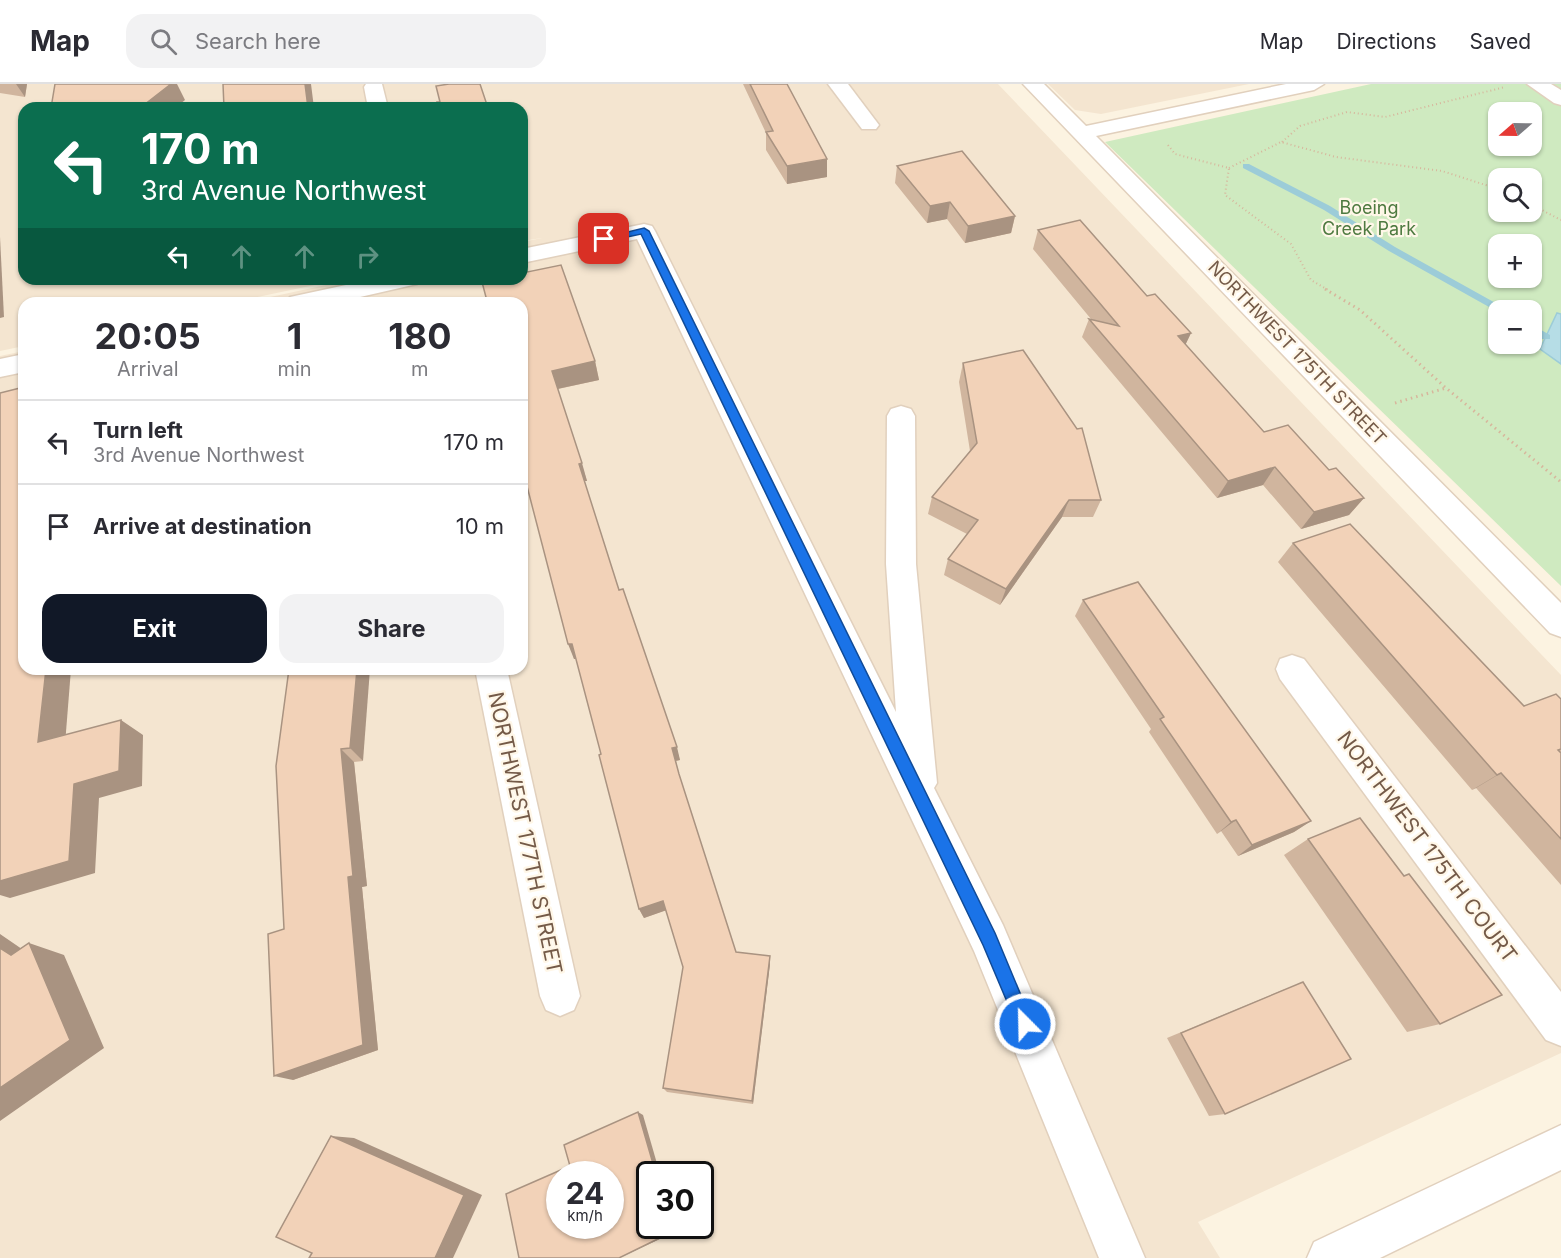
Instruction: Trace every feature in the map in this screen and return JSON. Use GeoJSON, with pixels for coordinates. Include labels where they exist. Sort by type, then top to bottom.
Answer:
{"type":"FeatureCollection","features":[{"type":"Feature","properties":{"kind":"street"},"geometry":{"type":"LineString","coordinates":[[838,84],[869,125]]}},
{"type":"Feature","properties":{"kind":"street","name":"NORTHWEST 175TH STREET"},"geometry":{"type":"LineString","coordinates":[[1033,84],[1561,624]]}},
{"type":"Feature","properties":{"kind":"street"},"geometry":{"type":"LineString","coordinates":[[1082,133],[1314,84]]}},
{"type":"Feature","properties":{"kind":"street"},"geometry":{"type":"LineString","coordinates":[[1538,84],[1561,99]]}},
{"type":"Feature","properties":{"kind":"street"},"geometry":{"type":"LineString","coordinates":[[374,87],[377,102]]}},
{"type":"Feature","properties":{"kind":"street"},"geometry":{"type":"LineString","coordinates":[[528,255],[644,231],[989,939],[1122,1258]]}},
{"type":"Feature","properties":{"kind":"street"},"geometry":{"type":"LineString","coordinates":[[327,297],[382,285]]}},
{"type":"Feature","properties":{"kind":"street"},"geometry":{"type":"LineString","coordinates":[[0,368],[18,364]]}},
{"type":"Feature","properties":{"kind":"street"},"geometry":{"type":"LineString","coordinates":[[901,416],[901,564],[921,800]]}},
{"type":"Feature","properties":{"kind":"street","name":"NORTHWEST 175TH COURT"},"geometry":{"type":"LineString","coordinates":[[1292,669],[1561,1024]]}},
{"type":"Feature","properties":{"kind":"street","name":"NORTHWEST 177TH STREET"},"geometry":{"type":"LineString","coordinates":[[492,675],[560,996]]}},
{"type":"Feature","properties":{"kind":"street"},"geometry":{"type":"LineString","coordinates":[[1330,1258],[1561,1147]]}},
{"type":"Feature","properties":{"kind":"path"},"geometry":{"type":"LineString","coordinates":[[1147,119],[1175,154],[1228,168],[1281,142],[1300,126],[1347,112],[1385,117],[1490,89],[1512,86]]}},
{"type":"Feature","properties":{"kind":"path"},"geometry":{"type":"LineString","coordinates":[[1281,142],[1342,158],[1407,164],[1488,184]]}},
{"type":"Feature","properties":{"kind":"path"},"geometry":{"type":"LineString","coordinates":[[1228,168],[1226,195],[1291,244],[1311,280],[1360,310],[1446,388],[1561,482]]}},
{"type":"Feature","properties":{"kind":"path"},"geometry":{"type":"LineString","coordinates":[[1542,210],[1561,220]]}},
{"type":"Feature","properties":{"kind":"path"},"geometry":{"type":"LineString","coordinates":[[1357,414],[1446,388]]}},
{"type":"Feature","properties":{"kind":"shaded area"},"geometry":{"type":"Polygon","coordinates":[[[0,84],[998,84],[1561,675],[1561,1053],[1198,1222],[1220,1258],[0,1258],[0,356],[18,352],[18,675],[528,675],[528,297],[271,297],[326,285],[528,285],[528,241],[542,238],[528,240],[528,102],[18,102],[18,285],[314,285],[258,297],[18,297],[18,347],[0,351],[0,84]]]}},
{"type":"Feature","properties":{"kind":"shaded area"},"geometry":{"type":"Polygon","coordinates":[[[1048,84],[1249,84],[1101,114],[1075,110],[1048,84]]]}},
{"type":"Feature","properties":{"kind":"green space","name":"Boeing Creek Park"},"geometry":{"type":"Polygon","coordinates":[[[1371,84],[1561,84],[1561,586],[1105,142],[1371,84]]]}},
{"type":"Feature","properties":{"kind":"water"},"geometry":{"type":"Polygon","coordinates":[[[1557,313],[1561,314],[1561,364],[1542,350],[1542,345],[1557,313]]]}},
{"type":"Feature","properties":{"kind":"building"},"geometry":{"type":"Polygon","coordinates":[[[55,84],[171,84],[148,102],[52,102],[55,84]]]}},
{"type":"Feature","properties":{"kind":"building"},"geometry":{"type":"Polygon","coordinates":[[[223,84],[305,84],[307,102],[224,102],[223,84]]]}},
{"type":"Feature","properties":{"kind":"building"},"geometry":{"type":"Polygon","coordinates":[[[480,84],[486,102],[440,102],[436,86],[480,84]]]}},
{"type":"Feature","properties":{"kind":"building"},"geometry":{"type":"Polygon","coordinates":[[[750,84],[787,84],[827,159],[787,166],[766,132],[773,131],[750,84]]]}},
{"type":"Feature","properties":{"kind":"building"},"geometry":{"type":"Polygon","coordinates":[[[962,151],[1015,216],[968,226],[950,202],[930,206],[897,166],[962,151]]]}},
{"type":"Feature","properties":{"kind":"building"},"geometry":{"type":"Polygon","coordinates":[[[1080,220],[1147,296],[1155,294],[1191,333],[1178,336],[1264,432],[1288,425],[1329,470],[1336,468],[1364,498],[1314,512],[1275,467],[1228,481],[1089,319],[1119,326],[1038,230],[1080,220]]]}},
{"type":"Feature","properties":{"kind":"building"},"geometry":{"type":"Polygon","coordinates":[[[561,265],[595,361],[552,371],[582,463],[579,464],[619,590],[623,589],[677,747],[672,748],[679,774],[736,952],[770,956],[752,1101],[663,1088],[683,967],[663,901],[639,909],[572,644],[568,644],[528,490],[528,297],[486,297],[483,285],[528,285],[528,272],[561,265]]]}},
{"type":"Feature","properties":{"kind":"building"},"geometry":{"type":"Polygon","coordinates":[[[1023,350],[1077,429],[1082,428],[1101,500],[1069,500],[1006,589],[948,559],[978,520],[932,497],[977,443],[963,363],[1023,350]]]}},
{"type":"Feature","properties":{"kind":"building"},"geometry":{"type":"Polygon","coordinates":[[[18,388],[18,675],[45,675],[38,742],[121,720],[119,771],[74,784],[69,861],[0,881],[0,393],[18,388]]]}},
{"type":"Feature","properties":{"kind":"building"},"geometry":{"type":"Polygon","coordinates":[[[1350,524],[1524,706],[1556,694],[1561,699],[1561,749],[1558,750],[1561,753],[1561,839],[1501,773],[1497,775],[1293,543],[1350,524]]]}},
{"type":"Feature","properties":{"kind":"building"},"geometry":{"type":"Polygon","coordinates":[[[1138,582],[1311,821],[1252,845],[1236,820],[1231,822],[1160,719],[1164,717],[1083,600],[1138,582]]]}},
{"type":"Feature","properties":{"kind":"building"},"geometry":{"type":"Polygon","coordinates":[[[288,675],[356,675],[350,748],[341,749],[353,876],[348,877],[363,1045],[274,1076],[268,934],[284,929],[276,766],[288,675]]]}},
{"type":"Feature","properties":{"kind":"building"},"geometry":{"type":"Polygon","coordinates":[[[1360,818],[1404,876],[1409,874],[1502,995],[1440,1024],[1308,839],[1360,818]]]}},
{"type":"Feature","properties":{"kind":"building"},"geometry":{"type":"Polygon","coordinates":[[[29,943],[70,1040],[0,1088],[0,948],[11,955],[29,943]]]}},
{"type":"Feature","properties":{"kind":"building"},"geometry":{"type":"Polygon","coordinates":[[[1303,982],[1351,1059],[1225,1114],[1181,1033],[1303,982]]]}},
{"type":"Feature","properties":{"kind":"building"},"geometry":{"type":"Polygon","coordinates":[[[638,1112],[652,1161],[636,1161],[636,1239],[658,1239],[619,1258],[519,1258],[506,1194],[546,1176],[546,1239],[624,1239],[624,1161],[569,1161],[564,1145],[638,1112]]]}},
{"type":"Feature","properties":{"kind":"building"},"geometry":{"type":"Polygon","coordinates":[[[331,1136],[464,1195],[435,1258],[309,1258],[312,1253],[276,1237],[331,1136]]]}},
{"type":"Feature","properties":{"kind":"waterway"},"geometry":{"type":"LineString","coordinates":[[1246,166],[1327,208],[1392,249],[1488,302]]}},
{"type":"Feature","properties":{"kind":"waterway"},"geometry":{"type":"LineString","coordinates":[[1542,334],[1546,337]]}},
{"type":"Feature","properties":{"kind":"route"},"geometry":{"type":"LineString","coordinates":[[604,239],[644,231],[989,939],[1025,1024]]}}]}
